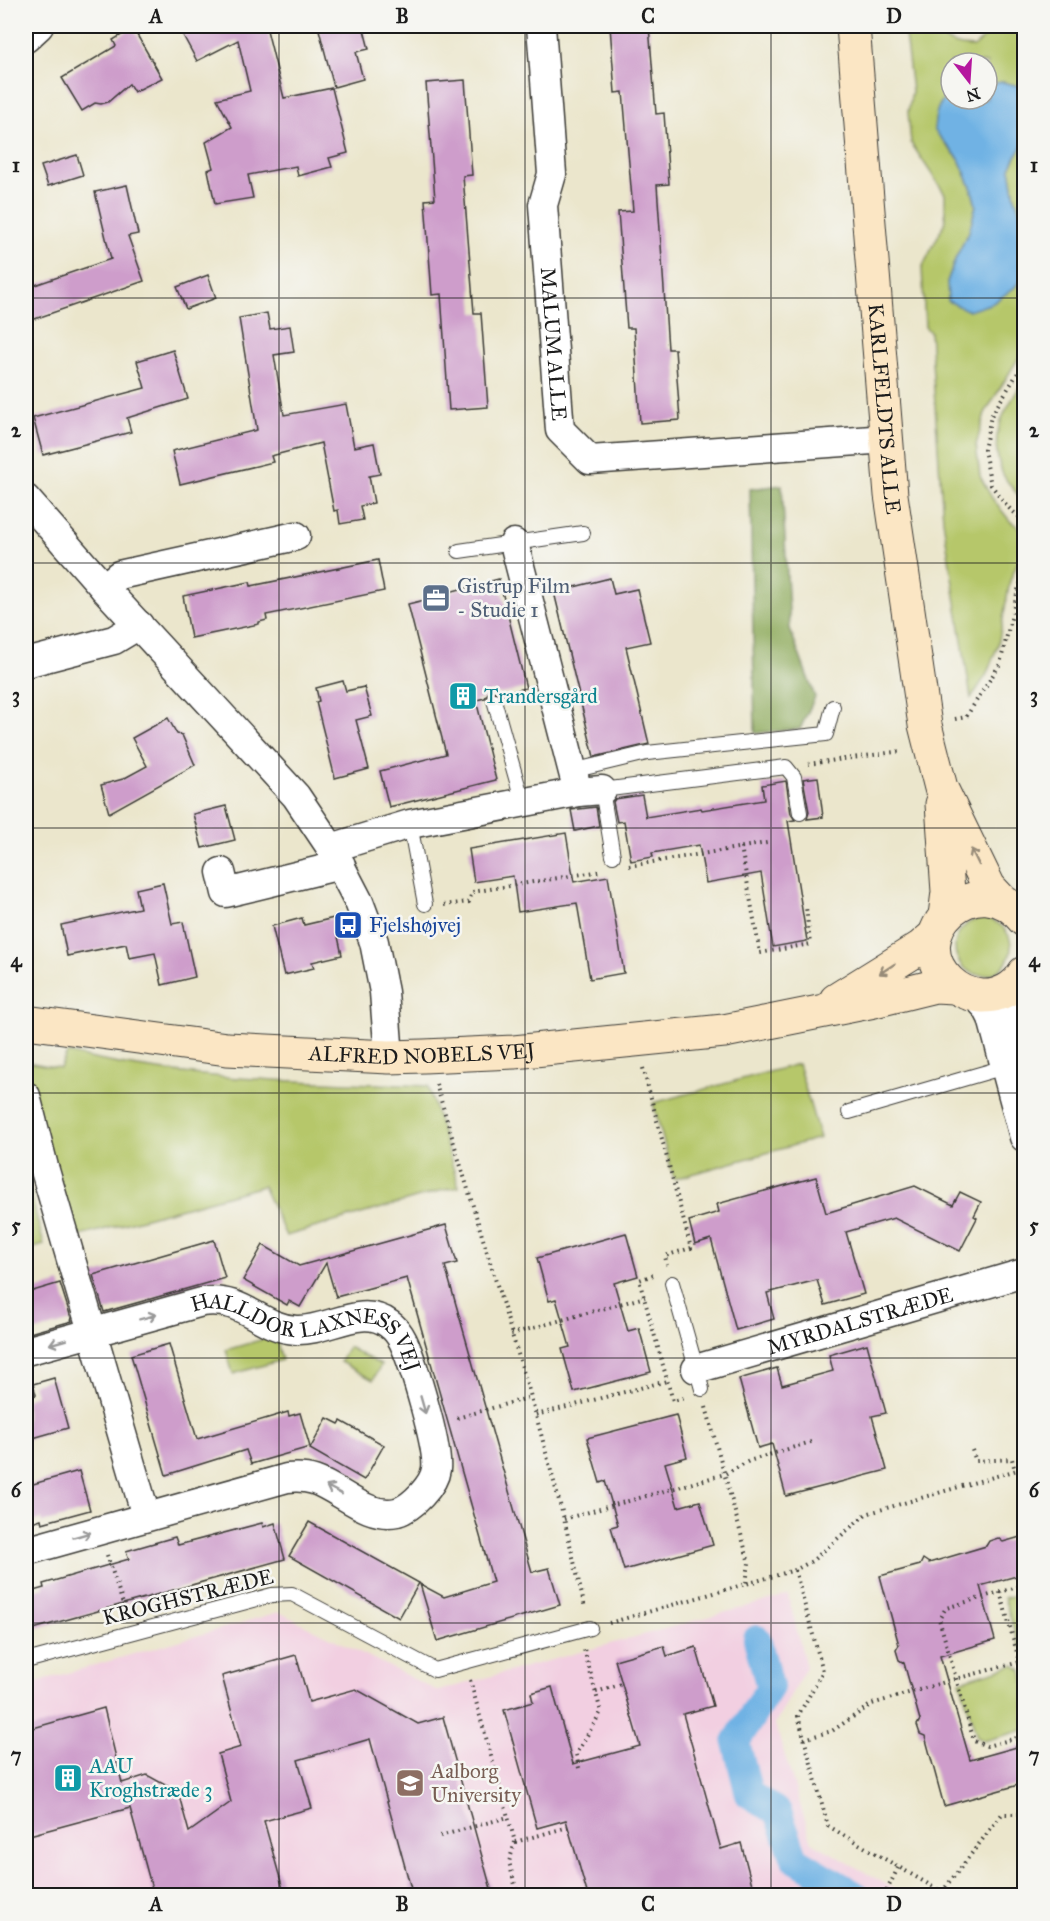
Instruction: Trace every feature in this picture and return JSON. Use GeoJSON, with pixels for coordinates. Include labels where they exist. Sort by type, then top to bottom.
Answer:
{"type":"FeatureCollection","features":[{"type":"Feature","properties":{"kind":"street"},"geometry":{"type":"LineString","coordinates":[[26,38],[39,26]]}},
{"type":"Feature","properties":{"kind":"street","name":"MALUM ALLE"},"geometry":{"type":"LineString","coordinates":[[541,26],[552,174],[543,205],[560,430],[590,460],[887,440]]}},
{"type":"Feature","properties":{"kind":"street","name":"KARLFELDTS ALLE"},"geometry":{"type":"LineString","coordinates":[[853,26],[891,495],[927,736],[941,788],[948,892],[934,950],[937,964],[944,977],[965,991]]}},
{"type":"Feature","properties":{"kind":"street"},"geometry":{"type":"LineString","coordinates":[[26,499],[104,588],[296,796],[336,856],[359,902],[374,942],[384,992],[389,1057]]}},
{"type":"Feature","properties":{"kind":"street"},"geometry":{"type":"LineString","coordinates":[[104,588],[119,575],[296,536]]}},
{"type":"Feature","properties":{"kind":"street"},"geometry":{"type":"LineString","coordinates":[[221,872],[226,893],[336,856],[410,824],[523,803],[584,785],[514,543]]}},
{"type":"Feature","properties":{"kind":"street"},"geometry":{"type":"LineString","coordinates":[[26,663],[114,640],[139,625]]}},
{"type":"Feature","properties":{"kind":"street","name":"KARLFELDTS ALLE"},"geometry":{"type":"LineString","coordinates":[[941,788],[990,887],[1017,911]]}},
{"type":"Feature","properties":{"kind":"street","name":"ALFRED NOBELS VEJ"},"geometry":{"type":"LineString","coordinates":[[817,1011],[912,952],[940,925],[956,905],[971,898],[987,897],[1017,911]]}},
{"type":"Feature","properties":{"kind":"street"},"geometry":{"type":"LineString","coordinates":[[1019,980],[1013,1012],[1024,1137]]}},
{"type":"Feature","properties":{"kind":"street","name":"ALFRED NOBELS VEJ"},"geometry":{"type":"LineString","coordinates":[[26,1022],[227,1049],[389,1057],[424,1056],[514,1052],[724,1031],[874,1001],[935,986],[988,996],[1001,993],[1019,980]]}},
{"type":"Feature","properties":{"kind":"street"},"geometry":{"type":"LineString","coordinates":[[965,991],[987,1008],[1018,1061]]}},
{"type":"Feature","properties":{"kind":"street"},"geometry":{"type":"LineString","coordinates":[[26,1096],[44,1167],[146,1516]]}},
{"type":"Feature","properties":{"kind":"street","name":"MYRDALSTRÆDE"},"geometry":{"type":"LineString","coordinates":[[697,1384],[1024,1273]]}},
{"type":"Feature","properties":{"kind":"street","name":"HALLDOR LAXNESS VEJ"},"geometry":{"type":"LineString","coordinates":[[26,1351],[214,1300],[237,1305],[276,1326],[298,1330],[370,1316],[390,1324],[402,1340],[429,1425],[436,1459],[435,1474],[431,1481],[414,1503],[400,1511],[381,1513],[316,1480],[287,1478],[26,1551]]}},
{"type":"Feature","properties":{"kind":"lane"},"geometry":{"type":"LineString","coordinates":[[459,551],[583,533]]}},
{"type":"Feature","properties":{"kind":"lane"},"geometry":{"type":"LineString","coordinates":[[494,700],[523,803]]}},
{"type":"Feature","properties":{"kind":"lane"},"geometry":{"type":"LineString","coordinates":[[584,785],[647,753],[826,734],[833,707]]}},
{"type":"Feature","properties":{"kind":"lane"},"geometry":{"type":"LineString","coordinates":[[584,785],[786,767],[794,777],[800,813]]}},
{"type":"Feature","properties":{"kind":"lane"},"geometry":{"type":"LineString","coordinates":[[584,785],[613,856]]}},
{"type":"Feature","properties":{"kind":"lane"},"geometry":{"type":"LineString","coordinates":[[410,824],[425,903]]}},
{"type":"Feature","properties":{"kind":"lane"},"geometry":{"type":"LineString","coordinates":[[849,1112],[1018,1061]]}},
{"type":"Feature","properties":{"kind":"lane"},"geometry":{"type":"LineString","coordinates":[[670,1277],[697,1384]]}},
{"type":"Feature","properties":{"kind":"lane","name":"KROGHSTRÆDE"},"geometry":{"type":"LineString","coordinates":[[26,1661],[272,1595],[292,1594],[435,1670],[584,1630]]}},
{"type":"Feature","properties":{"kind":"path"},"geometry":{"type":"LineString","coordinates":[[1024,363],[991,416],[984,450],[991,485],[1000,498],[1024,520]]}},
{"type":"Feature","properties":{"kind":"path"},"geometry":{"type":"LineString","coordinates":[[786,767],[927,736],[966,717],[1000,664],[1024,574]]}},
{"type":"Feature","properties":{"kind":"path"},"geometry":{"type":"LineString","coordinates":[[1018,590],[1024,592]]}},
{"type":"Feature","properties":{"kind":"path"},"geometry":{"type":"LineString","coordinates":[[626,866],[767,843]]}},
{"type":"Feature","properties":{"kind":"path"},"geometry":{"type":"LineString","coordinates":[[741,847],[760,953],[810,944],[806,907]]}},
{"type":"Feature","properties":{"kind":"path"},"geometry":{"type":"LineString","coordinates":[[425,903],[433,907],[469,902],[472,892],[604,870]]}},
{"type":"Feature","properties":{"kind":"path"},"geometry":{"type":"LineString","coordinates":[[635,1040],[691,1248],[665,1256],[670,1277]]}},
{"type":"Feature","properties":{"kind":"path"},"geometry":{"type":"LineString","coordinates":[[424,1056],[435,1079],[531,1397],[564,1519],[601,1712],[576,1754],[579,1768]]}},
{"type":"Feature","properties":{"kind":"path"},"geometry":{"type":"LineString","coordinates":[[659,1274],[639,1280],[673,1401],[697,1384]]}},
{"type":"Feature","properties":{"kind":"path"},"geometry":{"type":"LineString","coordinates":[[511,1334],[645,1297]]}},
{"type":"Feature","properties":{"kind":"path"},"geometry":{"type":"LineString","coordinates":[[536,1415],[667,1381]]}},
{"type":"Feature","properties":{"kind":"path"},"geometry":{"type":"LineString","coordinates":[[429,1425],[531,1397]]}},
{"type":"Feature","properties":{"kind":"path"},"geometry":{"type":"LineString","coordinates":[[706,1404],[749,1563],[746,1583]]}},
{"type":"Feature","properties":{"kind":"path"},"geometry":{"type":"LineString","coordinates":[[564,1519],[725,1474],[749,1461],[814,1441]]}},
{"type":"Feature","properties":{"kind":"path"},"geometry":{"type":"LineString","coordinates":[[972,1450],[976,1461],[1012,1459],[1015,1470]]}},
{"type":"Feature","properties":{"kind":"path"},"geometry":{"type":"LineString","coordinates":[[584,1630],[795,1570],[812,1561],[866,1514],[1024,1468]]}},
{"type":"Feature","properties":{"kind":"path"},"geometry":{"type":"LineString","coordinates":[[99,1530],[132,1631]]}},
{"type":"Feature","properties":{"kind":"path"},"geometry":{"type":"LineString","coordinates":[[795,1570],[823,1671],[798,1716],[828,1826],[949,1896]]}},
{"type":"Feature","properties":{"kind":"path"},"geometry":{"type":"LineString","coordinates":[[1024,1585],[946,1608],[939,1619],[974,1741],[987,1746],[1024,1736]]}},
{"type":"Feature","properties":{"kind":"path"},"geometry":{"type":"LineString","coordinates":[[804,1739],[832,1731],[872,1704],[1022,1662],[1000,1592]]}},
{"type":"Feature","properties":{"kind":"path"},"geometry":{"type":"LineString","coordinates":[[465,1662],[515,1842],[509,1862],[518,1896]]}},
{"type":"Feature","properties":{"kind":"path"},"geometry":{"type":"LineString","coordinates":[[596,1692],[622,1683]]}},
{"type":"Feature","properties":{"kind":"path"},"geometry":{"type":"LineString","coordinates":[[942,1892],[1002,1814],[1024,1814]]}},
{"type":"Feature","properties":{"kind":"path"},"geometry":{"type":"LineString","coordinates":[[440,1836],[508,1816]]}},
{"type":"Feature","properties":{"kind":"path"},"geometry":{"type":"LineString","coordinates":[[515,1842],[568,1827]]}},
{"type":"Feature","properties":{"kind":"path"},"geometry":{"type":"LineString","coordinates":[[884,1896],[899,1866]]}},
{"type":"Feature","properties":{"kind":"shaded area","name":"Aalborg University"},"geometry":{"type":"Polygon","coordinates":[[[788,1595],[806,1667],[775,1724],[812,1842],[905,1895],[26,1896],[26,1685],[279,1612],[438,1691],[788,1595]]]}},
{"type":"Feature","properties":{"kind":"green space"},"geometry":{"type":"Polygon","coordinates":[[[904,26],[931,26],[939,36],[949,42],[974,47],[997,26],[1024,26],[1024,91],[1022,87],[999,82],[999,51],[939,51],[939,111],[946,111],[945,144],[959,159],[976,205],[969,232],[956,257],[947,282],[1014,288],[1024,276],[1024,349],[985,413],[976,445],[980,476],[992,498],[1010,521],[1024,531],[1024,547],[1010,581],[998,645],[986,676],[971,698],[943,520],[930,332],[925,327],[922,268],[945,222],[945,194],[911,143],[908,112],[912,91],[904,26]]]}},
{"type":"Feature","properties":{"kind":"green space"},"geometry":{"type":"Polygon","coordinates":[[[1024,141],[1024,223],[1015,198],[1010,168],[1024,141]]]}},
{"type":"Feature","properties":{"kind":"green space"},"geometry":{"type":"Polygon","coordinates":[[[1024,380],[1024,503],[1002,472],[996,446],[1000,423],[1024,380]]]}},
{"type":"Feature","properties":{"kind":"green space"},"geometry":{"type":"Polygon","coordinates":[[[782,485],[790,629],[815,697],[800,729],[755,733],[750,489],[782,485]]]}},
{"type":"Feature","properties":{"kind":"green space"},"geometry":{"type":"Polygon","coordinates":[[[983,919],[994,921],[1003,927],[1009,936],[1011,947],[1009,958],[1003,967],[994,973],[983,975],[972,973],[963,967],[957,958],[955,947],[957,936],[963,927],[972,921],[983,919]]]}},
{"type":"Feature","properties":{"kind":"green space"},"geometry":{"type":"Polygon","coordinates":[[[67,1053],[111,1063],[201,1075],[428,1086],[459,1187],[286,1236],[263,1186],[73,1238],[26,1067],[26,1062],[60,1068],[67,1053]]]}},
{"type":"Feature","properties":{"kind":"green space"},"geometry":{"type":"Polygon","coordinates":[[[798,1064],[820,1138],[674,1179],[653,1103],[798,1064]]]}},
{"type":"Feature","properties":{"kind":"green space"},"geometry":{"type":"Polygon","coordinates":[[[26,1176],[44,1245],[26,1250],[26,1176]]]}},
{"type":"Feature","properties":{"kind":"green space"},"geometry":{"type":"Polygon","coordinates":[[[267,1338],[277,1342],[282,1360],[233,1374],[226,1350],[267,1338]]]}},
{"type":"Feature","properties":{"kind":"green space"},"geometry":{"type":"Polygon","coordinates":[[[348,1347],[381,1365],[373,1380],[340,1362],[348,1347]]]}},
{"type":"Feature","properties":{"kind":"green space"},"geometry":{"type":"Polygon","coordinates":[[[1024,1593],[1024,1649],[1020,1647],[1004,1598],[1024,1593]]]}},
{"type":"Feature","properties":{"kind":"green space"},"geometry":{"type":"Polygon","coordinates":[[[1014,1665],[1022,1670],[1024,1679],[1024,1730],[984,1741],[977,1737],[960,1681],[1014,1665]]]}},
{"type":"Feature","properties":{"kind":"water"},"geometry":{"type":"Polygon","coordinates":[[[999,82],[1022,87],[1024,91],[1024,141],[1010,168],[1015,198],[1024,223],[1024,276],[1014,288],[993,303],[969,311],[948,301],[947,282],[956,257],[969,232],[976,205],[959,159],[934,130],[935,119],[939,107],[939,111],[999,111],[999,82]]]}},
{"type":"Feature","properties":{"kind":"building"},"geometry":{"type":"Polygon","coordinates":[[[178,26],[266,26],[284,98],[332,88],[348,153],[329,158],[332,167],[298,176],[296,166],[248,175],[253,198],[215,204],[208,170],[213,168],[206,142],[232,127],[217,99],[250,91],[238,40],[197,61],[178,26]]]}},
{"type":"Feature","properties":{"kind":"building"},"geometry":{"type":"Polygon","coordinates":[[[318,26],[363,26],[369,49],[356,52],[363,79],[334,87],[318,26]]]}},
{"type":"Feature","properties":{"kind":"building"},"geometry":{"type":"Polygon","coordinates":[[[610,26],[649,26],[656,114],[664,113],[669,184],[657,185],[668,349],[675,349],[680,420],[640,423],[634,328],[627,328],[618,212],[633,211],[623,92],[615,93],[610,26]]]}},
{"type":"Feature","properties":{"kind":"building"},"geometry":{"type":"Polygon","coordinates":[[[133,28],[162,78],[134,92],[129,84],[108,102],[95,103],[82,111],[62,78],[116,46],[113,40],[133,28]]]}},
{"type":"Feature","properties":{"kind":"building"},"geometry":{"type":"Polygon","coordinates":[[[465,80],[472,175],[463,176],[474,313],[481,313],[488,407],[449,410],[441,294],[432,295],[425,200],[435,199],[426,83],[465,80]]]}},
{"type":"Feature","properties":{"kind":"building"},"geometry":{"type":"Polygon","coordinates":[[[77,155],[83,175],[48,186],[41,166],[77,155]]]}},
{"type":"Feature","properties":{"kind":"building"},"geometry":{"type":"Polygon","coordinates":[[[127,185],[138,234],[128,236],[144,281],[26,322],[26,288],[111,259],[95,192],[127,185]]]}},
{"type":"Feature","properties":{"kind":"building"},"geometry":{"type":"Polygon","coordinates":[[[208,275],[216,298],[186,309],[177,287],[208,275]]]}},
{"type":"Feature","properties":{"kind":"building"},"geometry":{"type":"Polygon","coordinates":[[[267,313],[270,329],[290,326],[294,352],[274,355],[284,415],[346,404],[354,447],[374,443],[380,474],[369,476],[374,503],[360,506],[363,520],[340,524],[338,510],[334,511],[321,443],[271,456],[273,462],[180,484],[172,451],[257,430],[239,318],[267,313]]]}},
{"type":"Feature","properties":{"kind":"building"},"geometry":{"type":"Polygon","coordinates":[[[173,350],[188,399],[127,418],[131,432],[43,455],[33,418],[145,388],[137,361],[173,350]]]}},
{"type":"Feature","properties":{"kind":"building"},"geometry":{"type":"Polygon","coordinates":[[[378,560],[384,591],[266,615],[267,620],[259,624],[191,638],[183,596],[250,582],[251,586],[378,560]]]}},
{"type":"Feature","properties":{"kind":"building"},"geometry":{"type":"Polygon","coordinates":[[[610,578],[614,594],[637,589],[650,642],[626,647],[649,744],[594,757],[554,592],[610,578]]]}},
{"type":"Feature","properties":{"kind":"building","name":"Trandersgård"},"geometry":{"type":"Polygon","coordinates":[[[499,579],[526,688],[501,694],[492,691],[485,698],[476,700],[496,780],[389,807],[380,771],[446,754],[408,604],[499,579]]]}},
{"type":"Feature","properties":{"kind":"building"},"geometry":{"type":"Polygon","coordinates":[[[343,681],[346,691],[364,687],[372,716],[356,720],[369,769],[335,778],[316,702],[319,701],[316,688],[343,681]]]}},
{"type":"Feature","properties":{"kind":"building"},"geometry":{"type":"Polygon","coordinates":[[[168,718],[177,734],[182,735],[195,765],[109,813],[101,785],[123,779],[147,766],[132,738],[168,718]]]}},
{"type":"Feature","properties":{"kind":"building"},"geometry":{"type":"Polygon","coordinates":[[[818,777],[823,817],[807,819],[809,812],[803,779],[818,777]]]}},
{"type":"Feature","properties":{"kind":"building"},"geometry":{"type":"Polygon","coordinates":[[[786,781],[791,814],[795,820],[788,821],[807,941],[773,947],[761,873],[706,883],[699,845],[652,853],[653,857],[631,861],[624,821],[617,822],[613,802],[615,799],[642,795],[646,817],[764,800],[762,785],[786,781]]]}},
{"type":"Feature","properties":{"kind":"building"},"geometry":{"type":"Polygon","coordinates":[[[226,806],[235,840],[202,848],[193,814],[226,806]]]}},
{"type":"Feature","properties":{"kind":"building"},"geometry":{"type":"Polygon","coordinates":[[[596,807],[599,826],[575,831],[571,810],[596,807]]]}},
{"type":"Feature","properties":{"kind":"building"},"geometry":{"type":"Polygon","coordinates":[[[566,833],[574,882],[608,876],[624,973],[590,979],[577,903],[518,912],[513,876],[474,882],[469,849],[566,833]]]}},
{"type":"Feature","properties":{"kind":"building"},"geometry":{"type":"Polygon","coordinates":[[[163,883],[172,924],[183,922],[195,977],[162,985],[155,953],[129,958],[126,944],[67,956],[61,925],[140,908],[136,889],[163,883]]]}},
{"type":"Feature","properties":{"kind":"building"},"geometry":{"type":"Polygon","coordinates":[[[302,918],[304,925],[334,918],[342,955],[312,962],[314,968],[284,975],[272,926],[302,918]]]}},
{"type":"Feature","properties":{"kind":"building"},"geometry":{"type":"Polygon","coordinates":[[[816,1177],[826,1213],[915,1186],[953,1205],[960,1192],[981,1202],[974,1216],[977,1218],[960,1251],[894,1218],[846,1232],[864,1294],[825,1305],[817,1280],[767,1293],[774,1319],[736,1330],[711,1239],[695,1244],[689,1221],[719,1212],[717,1204],[816,1177]]]}},
{"type":"Feature","properties":{"kind":"building"},"geometry":{"type":"Polygon","coordinates":[[[446,1225],[457,1263],[445,1266],[532,1572],[549,1568],[560,1605],[437,1641],[420,1584],[444,1597],[493,1582],[407,1278],[336,1297],[326,1263],[300,1307],[289,1301],[287,1305],[243,1280],[263,1245],[299,1266],[446,1225]]]}},
{"type":"Feature","properties":{"kind":"building"},"geometry":{"type":"Polygon","coordinates":[[[626,1233],[638,1276],[614,1283],[628,1331],[639,1328],[651,1372],[574,1392],[562,1349],[570,1347],[556,1299],[549,1301],[537,1258],[626,1233]]]}},
{"type":"Feature","properties":{"kind":"building"},"geometry":{"type":"Polygon","coordinates":[[[214,1240],[225,1278],[104,1312],[93,1275],[214,1240]]]}},
{"type":"Feature","properties":{"kind":"building"},"geometry":{"type":"Polygon","coordinates":[[[60,1283],[72,1321],[26,1334],[26,1293],[60,1283]]]}},
{"type":"Feature","properties":{"kind":"building"},"geometry":{"type":"Polygon","coordinates":[[[169,1344],[197,1439],[288,1412],[289,1416],[300,1413],[310,1447],[251,1464],[246,1450],[166,1475],[131,1355],[169,1344]]]}},
{"type":"Feature","properties":{"kind":"building"},"geometry":{"type":"Polygon","coordinates":[[[867,1344],[886,1413],[872,1416],[887,1470],[786,1496],[772,1444],[758,1448],[739,1379],[777,1368],[782,1385],[833,1371],[829,1355],[867,1344]]]}},
{"type":"Feature","properties":{"kind":"building"},"geometry":{"type":"Polygon","coordinates":[[[54,1378],[68,1428],[26,1440],[26,1399],[36,1395],[33,1384],[54,1378]]]}},
{"type":"Feature","properties":{"kind":"building"},"geometry":{"type":"Polygon","coordinates":[[[676,1415],[687,1457],[665,1463],[678,1507],[700,1501],[713,1545],[624,1570],[611,1527],[618,1525],[605,1481],[600,1483],[587,1438],[676,1415]]]}},
{"type":"Feature","properties":{"kind":"building"},"geometry":{"type":"Polygon","coordinates":[[[327,1418],[339,1424],[341,1421],[384,1445],[364,1480],[310,1449],[327,1418]]]}},
{"type":"Feature","properties":{"kind":"building"},"geometry":{"type":"Polygon","coordinates":[[[79,1471],[90,1510],[42,1523],[41,1519],[26,1524],[26,1486],[79,1471]]]}},
{"type":"Feature","properties":{"kind":"building"},"geometry":{"type":"Polygon","coordinates":[[[309,1522],[419,1583],[399,1618],[289,1556],[309,1522]]]}},
{"type":"Feature","properties":{"kind":"building"},"geometry":{"type":"Polygon","coordinates":[[[262,1523],[263,1527],[275,1523],[285,1559],[26,1631],[26,1593],[44,1588],[43,1584],[129,1559],[126,1551],[175,1537],[178,1545],[262,1523]]]}},
{"type":"Feature","properties":{"kind":"building"},"geometry":{"type":"Polygon","coordinates":[[[1024,1536],[1024,1574],[980,1586],[995,1640],[940,1656],[970,1760],[1024,1745],[1024,1774],[1018,1785],[944,1806],[925,1736],[920,1734],[917,1725],[920,1720],[904,1663],[899,1660],[896,1650],[899,1645],[880,1576],[920,1565],[923,1559],[929,1563],[986,1546],[989,1541],[998,1538],[1003,1542],[1024,1536]]]}},
{"type":"Feature","properties":{"kind":"building"},"geometry":{"type":"Polygon","coordinates":[[[664,1646],[667,1656],[696,1647],[713,1706],[683,1714],[721,1849],[741,1843],[755,1896],[588,1896],[566,1820],[537,1828],[504,1710],[533,1702],[531,1693],[552,1687],[573,1764],[640,1746],[615,1660],[664,1646]]]}},
{"type":"Feature","properties":{"kind":"building","name":"AAU Kroghstræde 3"},"geometry":{"type":"Polygon","coordinates":[[[296,1655],[309,1702],[356,1689],[418,1724],[443,1717],[493,1896],[413,1896],[370,1739],[298,1760],[312,1808],[264,1821],[285,1896],[154,1896],[130,1808],[26,1836],[26,1730],[104,1708],[122,1783],[147,1775],[178,1792],[189,1832],[231,1802],[218,1754],[241,1747],[222,1676],[296,1655]]]}},
{"type":"Feature","properties":{"kind":"waterway"},"geometry":{"type":"LineString","coordinates":[[757,1639],[770,1687],[736,1742],[749,1794],[778,1812],[795,1859],[857,1896]]}},
{"type":"Feature","properties":{"kind":"place","name":"Gistrup Film - Studie 1"},"geometry":{"type":"Point","coordinates":[436,598]}},
{"type":"Feature","properties":{"kind":"place","name":"Trandersgård"},"geometry":{"type":"Point","coordinates":[463,696]}},
{"type":"Feature","properties":{"kind":"place","name":"Fjelshøjvej"},"geometry":{"type":"Point","coordinates":[348,925]}},
{"type":"Feature","properties":{"kind":"place","name":"AAU Kroghstræde 3"},"geometry":{"type":"Point","coordinates":[68,1778]}},
{"type":"Feature","properties":{"kind":"place","name":"Aalborg University"},"geometry":{"type":"Point","coordinates":[410,1783]}}]}
